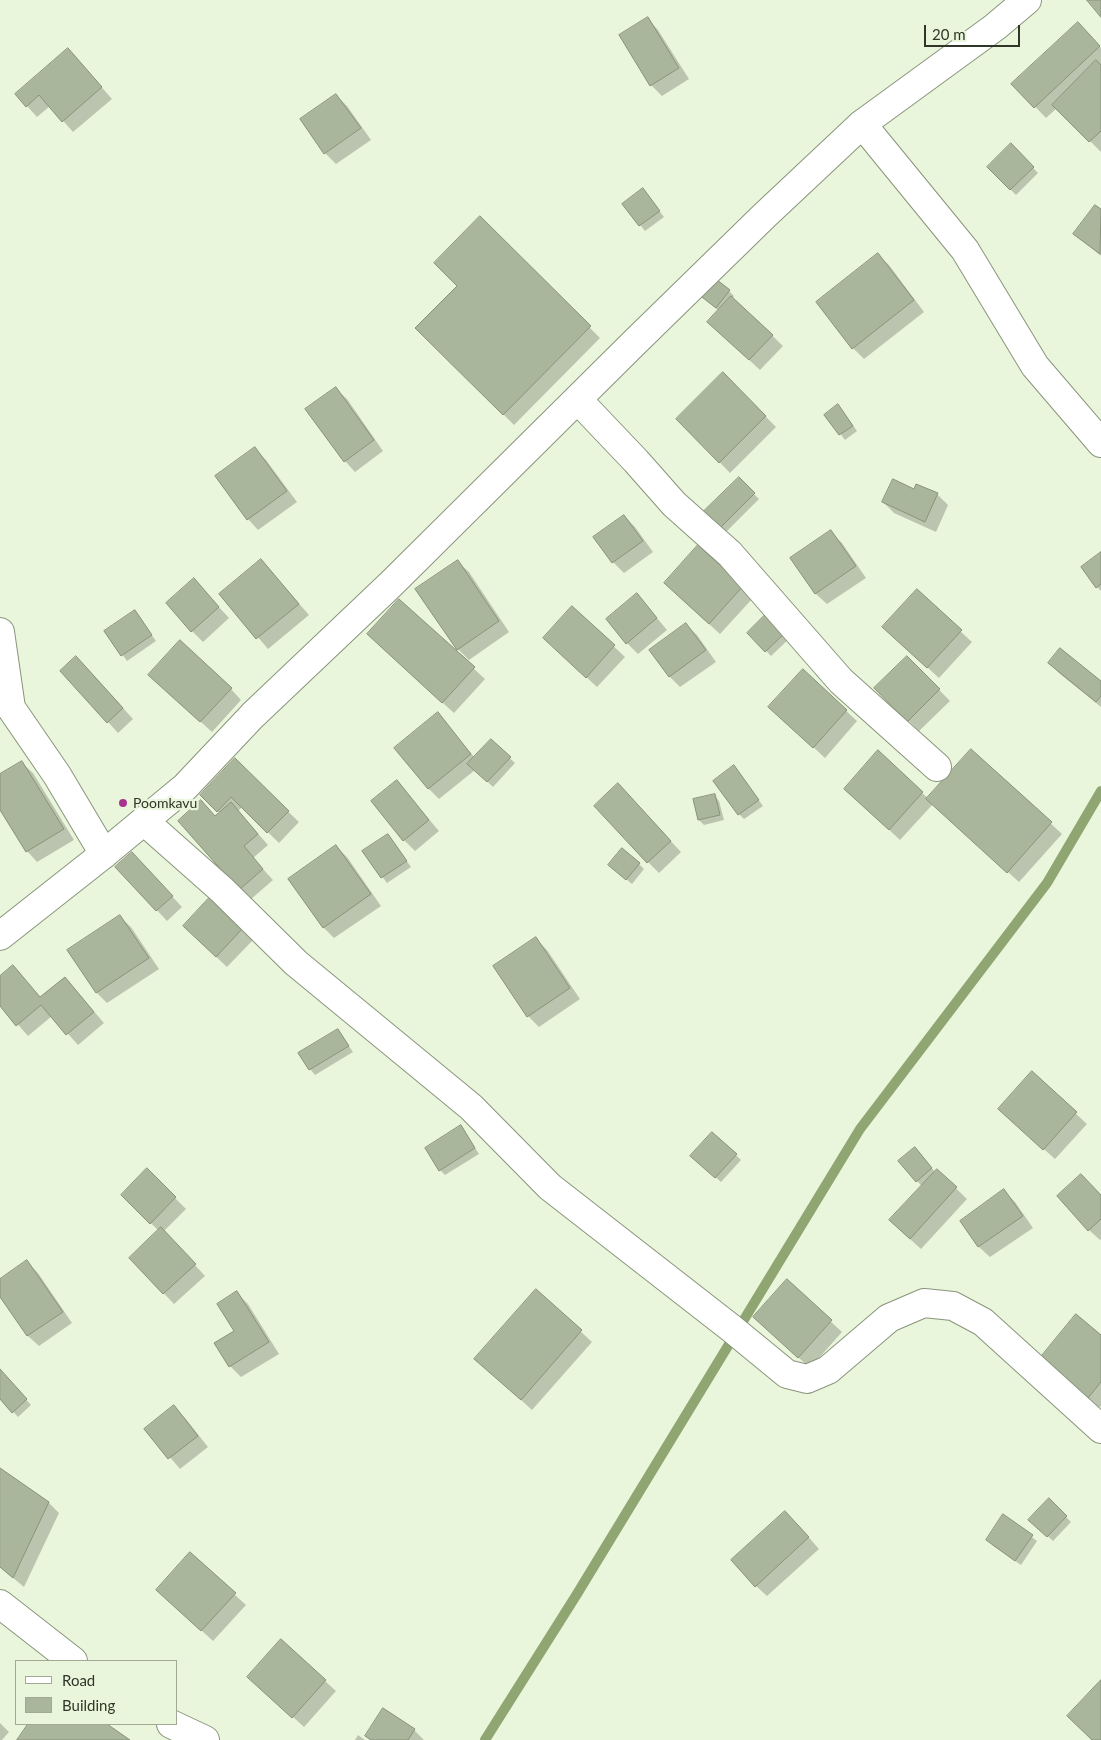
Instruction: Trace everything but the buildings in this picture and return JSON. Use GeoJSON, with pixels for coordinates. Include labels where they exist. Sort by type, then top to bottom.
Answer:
{"type":"FeatureCollection","features":[{"type":"Feature","properties":{"kind":"street"},"geometry":{"type":"LineString","coordinates":[[0,936],[185,787],[253,715],[398,577],[757,223],[862,124],[996,27],[1028,0]]}},
{"type":"Feature","properties":{"kind":"street"},"geometry":{"type":"LineString","coordinates":[[862,124],[965,250],[1035,366],[1101,443]]}},
{"type":"Feature","properties":{"kind":"street"},"geometry":{"type":"LineString","coordinates":[[578,400],[674,504],[730,554],[841,681],[936,766]]}},
{"type":"Feature","properties":{"kind":"street"},"geometry":{"type":"LineString","coordinates":[[0,632],[11,708],[57,775],[104,854]]}},
{"type":"Feature","properties":{"kind":"street"},"geometry":{"type":"LineString","coordinates":[[144,821],[222,890],[296,963],[471,1107],[550,1187],[787,1374],[807,1380],[828,1370],[889,1318],[924,1303],[953,1306],[983,1322],[1101,1427]]}},
{"type":"Feature","properties":{"kind":"street"},"geometry":{"type":"LineString","coordinates":[[0,1604],[72,1660]]}},
{"type":"Feature","properties":{"kind":"street"},"geometry":{"type":"LineString","coordinates":[[173,1725],[205,1740]]}},
{"type":"Feature","properties":{"kind":"waterway"},"geometry":{"type":"LineString","coordinates":[[485,1740],[577,1594],[860,1129],[1047,883],[1101,791]]}},
{"type":"Feature","properties":{"kind":"place","name":"Poomkavu"},"geometry":{"type":"Point","coordinates":[123,803]}}]}
